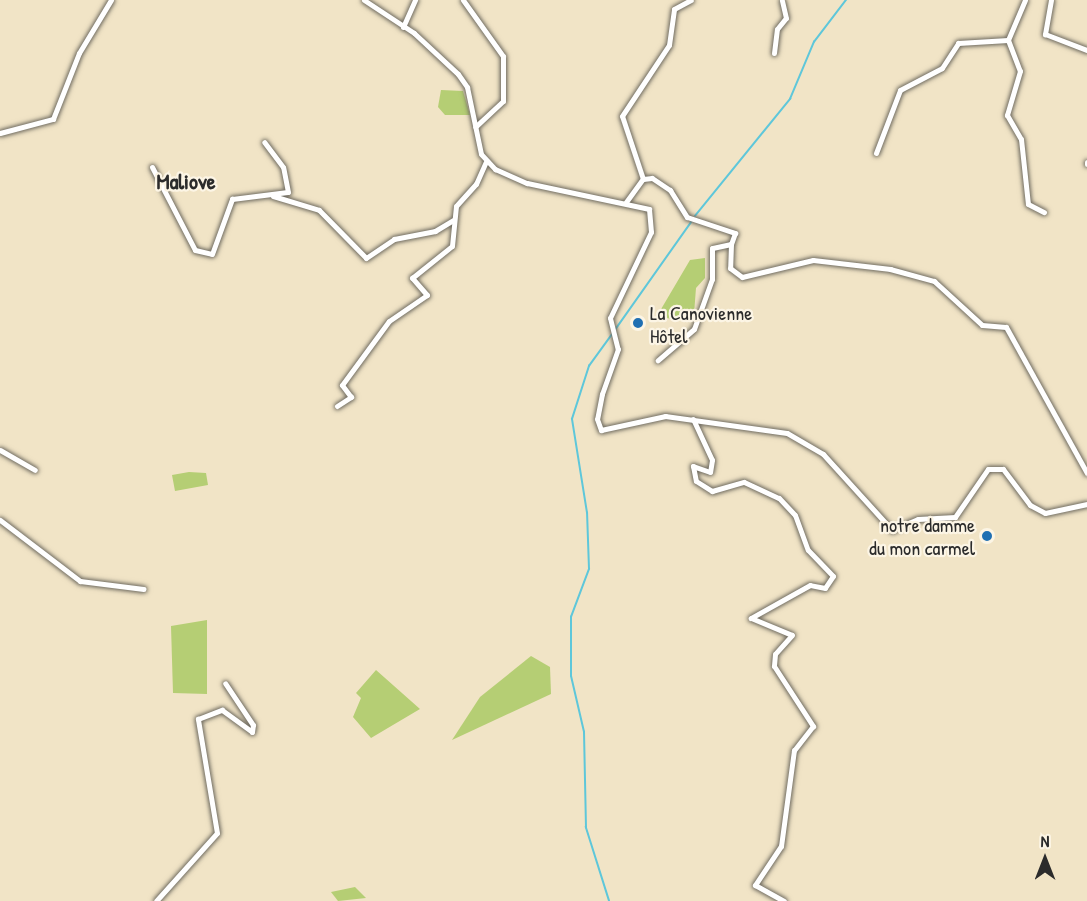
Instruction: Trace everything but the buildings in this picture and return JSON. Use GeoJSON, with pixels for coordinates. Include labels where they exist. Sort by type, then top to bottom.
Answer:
{"type":"FeatureCollection","features":[{"type":"Feature","properties":{"kind":"street"},"geometry":{"type":"LineString","coordinates":[[0,133],[52,119],[79,53],[111,0]]}},
{"type":"Feature","properties":{"kind":"street"},"geometry":{"type":"LineString","coordinates":[[337,406],[351,398],[342,385],[388,321],[423,301],[427,295],[412,278],[452,246],[456,206],[476,184],[486,162],[475,127],[467,87],[403,27],[364,0]]}},
{"type":"Feature","properties":{"kind":"street"},"geometry":{"type":"LineString","coordinates":[[403,27],[415,0]]}},
{"type":"Feature","properties":{"kind":"street"},"geometry":{"type":"LineString","coordinates":[[463,0],[503,56],[503,101],[475,127]]}},
{"type":"Feature","properties":{"kind":"street"},"geometry":{"type":"LineString","coordinates":[[643,179],[622,116],[669,45],[674,9],[691,0]]}},
{"type":"Feature","properties":{"kind":"street"},"geometry":{"type":"LineString","coordinates":[[774,53],[777,29],[786,18],[782,0]]}},
{"type":"Feature","properties":{"kind":"street"},"geometry":{"type":"LineString","coordinates":[[1025,0],[1008,40],[1020,71],[1007,115],[1021,139],[1028,204],[1044,212]]}},
{"type":"Feature","properties":{"kind":"street"},"geometry":{"type":"LineString","coordinates":[[1051,0],[1046,36],[1065,38],[1087,51]]}},
{"type":"Feature","properties":{"kind":"street"},"geometry":{"type":"LineString","coordinates":[[876,153],[900,90],[942,68],[958,43],[1008,40]]}},
{"type":"Feature","properties":{"kind":"street"},"geometry":{"type":"LineString","coordinates":[[152,167],[201,255],[212,254],[232,199],[271,196],[288,192],[288,181],[264,142]]}},
{"type":"Feature","properties":{"kind":"street"},"geometry":{"type":"LineString","coordinates":[[486,162],[527,183],[626,202],[649,209],[653,224],[610,318],[618,349],[602,394],[599,428],[665,416],[757,426],[805,441],[892,530],[918,519],[956,517],[988,469],[1003,469],[1030,505],[1045,513],[1087,504]]}},
{"type":"Feature","properties":{"kind":"street"},"geometry":{"type":"LineString","coordinates":[[626,202],[643,179]]}},
{"type":"Feature","properties":{"kind":"street"},"geometry":{"type":"LineString","coordinates":[[643,179],[661,182],[687,217],[732,228],[736,240],[731,244],[712,248],[712,279],[694,329],[658,360]]}},
{"type":"Feature","properties":{"kind":"street"},"geometry":{"type":"LineString","coordinates":[[271,196],[319,210],[366,258],[400,237],[435,231],[453,220]]}},
{"type":"Feature","properties":{"kind":"street"},"geometry":{"type":"LineString","coordinates":[[731,244],[730,268],[742,277],[807,260],[890,269],[934,280],[982,325],[1006,327],[1087,473]]}},
{"type":"Feature","properties":{"kind":"street"},"geometry":{"type":"LineString","coordinates":[[693,419],[712,460],[710,472],[693,466],[696,480],[712,491],[744,482],[779,498],[795,515],[808,550],[833,576],[825,588],[810,585],[751,618],[792,635],[775,654],[774,666],[813,726],[794,750],[781,846],[755,885],[784,901]]}},
{"type":"Feature","properties":{"kind":"street"},"geometry":{"type":"LineString","coordinates":[[0,450],[35,470]]}},
{"type":"Feature","properties":{"kind":"street"},"geometry":{"type":"LineString","coordinates":[[0,520],[80,581],[143,589]]}},
{"type":"Feature","properties":{"kind":"street"},"geometry":{"type":"LineString","coordinates":[[156,901],[217,833],[198,718],[222,710],[252,732],[254,725],[225,683]]}},
{"type":"Feature","properties":{"kind":"green space"},"geometry":{"type":"Polygon","coordinates":[[[441,90],[463,91],[470,115],[445,115],[438,107],[441,90]]]}},
{"type":"Feature","properties":{"kind":"green space"},"geometry":{"type":"Polygon","coordinates":[[[705,258],[705,278],[696,288],[694,314],[686,322],[657,316],[690,260],[705,258]]]}},
{"type":"Feature","properties":{"kind":"green space"},"geometry":{"type":"Polygon","coordinates":[[[189,472],[206,473],[208,485],[175,491],[172,475],[189,472]]]}},
{"type":"Feature","properties":{"kind":"green space"},"geometry":{"type":"Polygon","coordinates":[[[207,620],[207,694],[173,693],[171,626],[207,620]]]}},
{"type":"Feature","properties":{"kind":"green space"},"geometry":{"type":"Polygon","coordinates":[[[531,656],[550,667],[551,694],[452,740],[480,697],[531,656]]]}},
{"type":"Feature","properties":{"kind":"green space"},"geometry":{"type":"Polygon","coordinates":[[[376,670],[420,709],[371,738],[353,717],[361,698],[356,693],[376,670]]]}},
{"type":"Feature","properties":{"kind":"green space"},"geometry":{"type":"Polygon","coordinates":[[[355,887],[366,898],[338,901],[331,892],[355,887]]]}},
{"type":"Feature","properties":{"kind":"waterway"},"geometry":{"type":"LineString","coordinates":[[695,216],[790,99],[814,42],[846,0]]}},
{"type":"Feature","properties":{"kind":"waterway"},"geometry":{"type":"LineString","coordinates":[[615,330],[692,221]]}},
{"type":"Feature","properties":{"kind":"waterway"},"geometry":{"type":"LineString","coordinates":[[609,901],[586,828],[584,732],[571,676],[571,617],[589,569],[587,513],[572,419],[589,366],[612,334]]}},
{"type":"Feature","properties":{"kind":"place","name":"La Canovienne Hôtel"},"geometry":{"type":"Point","coordinates":[638,323]}},
{"type":"Feature","properties":{"kind":"place","name":"notre damme du mon carmel"},"geometry":{"type":"Point","coordinates":[987,536]}},
{"type":"Feature","properties":{"kind":"district","name":"Maliove"},"geometry":{"type":"Point","coordinates":[186,182]}}]}
